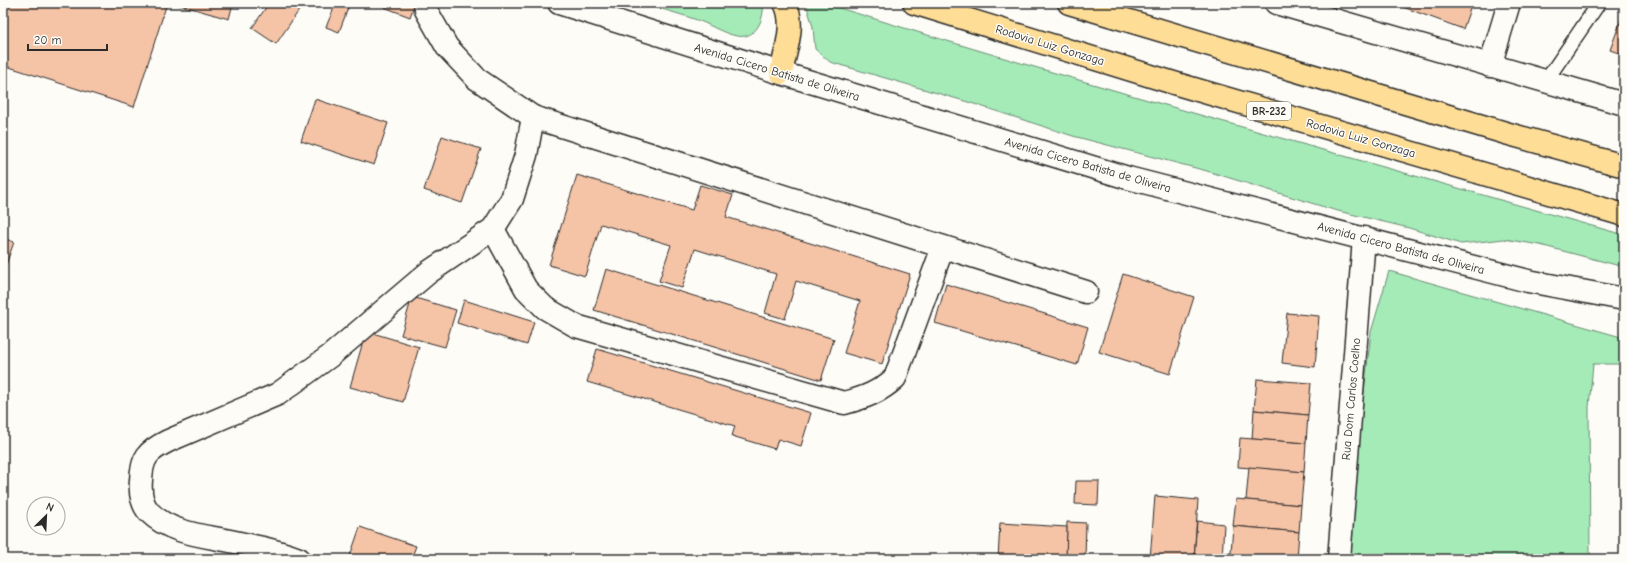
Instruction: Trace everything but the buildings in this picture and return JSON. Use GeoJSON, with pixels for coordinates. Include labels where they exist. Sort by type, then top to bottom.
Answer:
{"type":"FeatureCollection","features":[{"type":"Feature","properties":{"kind":"highway"},"geometry":{"type":"LineString","coordinates":[[781,73],[790,28],[788,8],[785,3]]}},
{"type":"Feature","properties":{"kind":"highway","name":"Rodovia Luiz Gonzaga"},"geometry":{"type":"LineString","coordinates":[[914,3],[1177,84],[1624,215]]}},
{"type":"Feature","properties":{"kind":"highway"},"geometry":{"type":"LineString","coordinates":[[1070,3],[1509,134],[1624,166]]}},
{"type":"Feature","properties":{"kind":"street"},"geometry":{"type":"LineString","coordinates":[[425,3],[426,10],[446,48],[477,79],[533,117],[1086,292]]}},
{"type":"Feature","properties":{"kind":"street","name":"Avenida Cicero Batista de Oliveira"},"geometry":{"type":"LineString","coordinates":[[559,3],[781,73],[1128,178],[1528,281],[1624,299]]}},
{"type":"Feature","properties":{"kind":"street"},"geometry":{"type":"LineString","coordinates":[[1276,3],[1624,104]]}},
{"type":"Feature","properties":{"kind":"street"},"geometry":{"type":"LineString","coordinates":[[1490,66],[1509,3]]}},
{"type":"Feature","properties":{"kind":"street"},"geometry":{"type":"LineString","coordinates":[[299,559],[261,547],[178,530],[162,522],[148,511],[140,494],[143,463],[151,450],[168,441],[278,394],[330,356],[429,272],[493,229],[512,199],[526,155],[533,117]]}},
{"type":"Feature","properties":{"kind":"street"},"geometry":{"type":"LineString","coordinates":[[493,229],[526,289],[545,308],[576,326],[844,404],[871,395],[885,388],[895,378],[943,247]]}},
{"type":"Feature","properties":{"kind":"street","name":"Rua Dom Carlos Coelho"},"geometry":{"type":"LineString","coordinates":[[1339,559],[1364,238]]}},
{"type":"Feature","properties":{"kind":"lane"},"geometry":{"type":"LineString","coordinates":[[1545,82],[1599,3]]}},
{"type":"Feature","properties":{"kind":"green space"},"geometry":{"type":"Polygon","coordinates":[[[641,3],[763,3],[763,9],[761,21],[758,27],[749,35],[737,36],[728,34],[693,18],[641,3]]]}},
{"type":"Feature","properties":{"kind":"green space"},"geometry":{"type":"Polygon","coordinates":[[[806,3],[823,3],[1123,93],[1624,235],[1624,267],[1540,245],[1504,239],[1461,244],[1409,228],[1334,210],[1207,171],[1073,136],[968,102],[830,62],[815,49],[813,27],[806,3]]]}},
{"type":"Feature","properties":{"kind":"green space"},"geometry":{"type":"Polygon","coordinates":[[[1389,271],[1621,337],[1624,364],[1593,364],[1589,407],[1590,559],[1348,559],[1356,462],[1371,332],[1389,271]]]}}]}
